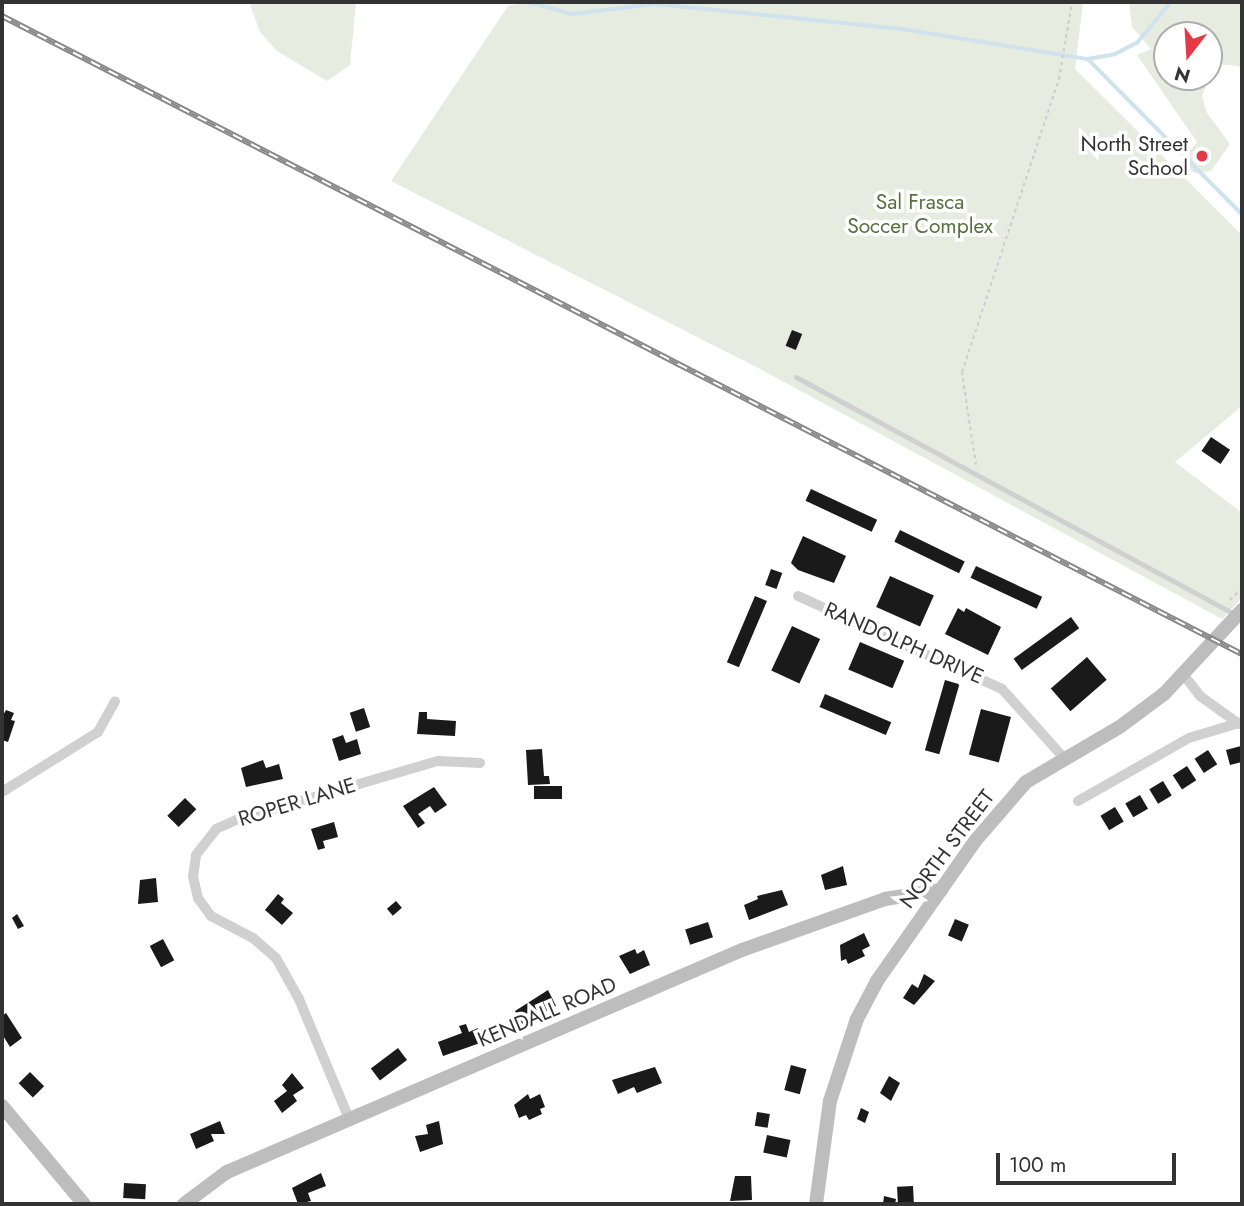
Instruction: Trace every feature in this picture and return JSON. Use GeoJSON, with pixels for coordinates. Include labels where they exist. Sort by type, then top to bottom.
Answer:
{"type":"FeatureCollection","features":[{"type":"Feature","properties":{"kind":"street","name":"RANDOLPH DRIVE"},"geometry":{"type":"LineString","coordinates":[[798,596],[961,667],[1002,689],[1063,757]]}},
{"type":"Feature","properties":{"kind":"street","name":"NORTH STREET"},"geometry":{"type":"LineString","coordinates":[[816,1204],[830,1101],[857,1019],[877,981],[941,890],[1003,805],[1063,757],[1146,709],[1183,674],[1240,612]]}},
{"type":"Feature","properties":{"kind":"street"},"geometry":{"type":"LineString","coordinates":[[1183,674],[1200,696],[1241,724]]}},
{"type":"Feature","properties":{"kind":"street"},"geometry":{"type":"LineString","coordinates":[[2,792],[98,732],[115,701]]}},
{"type":"Feature","properties":{"kind":"street"},"geometry":{"type":"LineString","coordinates":[[1078,802],[1178,744],[1241,724]]}},
{"type":"Feature","properties":{"kind":"street","name":"ROPER LANE"},"geometry":{"type":"LineString","coordinates":[[349,1121],[299,999],[276,958],[253,938],[211,916],[198,898],[193,877],[196,855],[208,836],[236,820],[438,761],[480,763]]}},
{"type":"Feature","properties":{"kind":"street","name":"KENDALL ROAD"},"geometry":{"type":"LineString","coordinates":[[184,1204],[227,1172],[755,945],[885,899],[941,890]]}},
{"type":"Feature","properties":{"kind":"street"},"geometry":{"type":"LineString","coordinates":[[2,1106],[84,1204]]}},
{"type":"Feature","properties":{"kind":"lane"},"geometry":{"type":"LineString","coordinates":[[796,377],[1240,612]]}},
{"type":"Feature","properties":{"kind":"path"},"geometry":{"type":"LineString","coordinates":[[977,472],[962,372],[1059,79],[1067,48],[1072,2]]}},
{"type":"Feature","properties":{"kind":"path"},"geometry":{"type":"LineString","coordinates":[[1230,600],[1242,588]]}},
{"type":"Feature","properties":{"kind":"green space"},"geometry":{"type":"Polygon","coordinates":[[[249,2],[356,2],[350,65],[327,81],[277,51],[260,32],[249,2]]]}},
{"type":"Feature","properties":{"kind":"green space","name":"Sal Frasca Soccer Complex"},"geometry":{"type":"Polygon","coordinates":[[[526,2],[1083,2],[1075,69],[1242,235],[1242,406],[1175,462],[1242,513],[1242,598],[1222,619],[762,370],[391,181],[508,6],[526,2]]]}},
{"type":"Feature","properties":{"kind":"green space"},"geometry":{"type":"Polygon","coordinates":[[[1129,2],[1242,2],[1242,77],[1239,66],[1223,65],[1223,21],[1153,21],[1153,78],[1137,55],[1151,49],[1132,27],[1129,2]]]}},
{"type":"Feature","properties":{"kind":"green space"},"geometry":{"type":"Polygon","coordinates":[[[1162,91],[1204,91],[1202,96],[1207,113],[1230,144],[1211,171],[1194,173],[1181,161],[1197,142],[1162,91]]]}},
{"type":"Feature","properties":{"kind":"building"},"geometry":{"type":"Polygon","coordinates":[[[792,330],[802,334],[796,350],[786,346],[792,330]]]}},
{"type":"Feature","properties":{"kind":"building"},"geometry":{"type":"Polygon","coordinates":[[[1211,437],[1230,450],[1221,464],[1201,451],[1211,437]]]}},
{"type":"Feature","properties":{"kind":"building"},"geometry":{"type":"Polygon","coordinates":[[[811,489],[877,520],[872,532],[806,501],[811,489]]]}},
{"type":"Feature","properties":{"kind":"building"},"geometry":{"type":"Polygon","coordinates":[[[900,530],[965,562],[959,573],[894,542],[900,530]]]}},
{"type":"Feature","properties":{"kind":"building"},"geometry":{"type":"Polygon","coordinates":[[[803,536],[846,556],[834,583],[798,570],[791,563],[803,536]]]}},
{"type":"Feature","properties":{"kind":"building"},"geometry":{"type":"Polygon","coordinates":[[[976,566],[1042,597],[1037,609],[971,578],[976,566]]]}},
{"type":"Feature","properties":{"kind":"building"},"geometry":{"type":"Polygon","coordinates":[[[771,569],[782,573],[776,589],[765,585],[771,569]]]}},
{"type":"Feature","properties":{"kind":"building"},"geometry":{"type":"Polygon","coordinates":[[[890,576],[934,596],[920,627],[876,607],[890,576]]]}},
{"type":"Feature","properties":{"kind":"building"},"geometry":{"type":"Polygon","coordinates":[[[755,596],[767,601],[739,667],[727,662],[755,596]]]}},
{"type":"Feature","properties":{"kind":"building"},"geometry":{"type":"Polygon","coordinates":[[[958,608],[964,612],[966,608],[1001,627],[988,655],[945,634],[958,608]]]}},
{"type":"Feature","properties":{"kind":"building"},"geometry":{"type":"Polygon","coordinates":[[[1071,617],[1079,628],[1022,670],[1014,659],[1071,617]]]}},
{"type":"Feature","properties":{"kind":"building"},"geometry":{"type":"Polygon","coordinates":[[[792,626],[820,639],[799,684],[771,670],[792,626]]]}},
{"type":"Feature","properties":{"kind":"building"},"geometry":{"type":"Polygon","coordinates":[[[860,642],[904,661],[892,688],[848,670],[860,642]]]}},
{"type":"Feature","properties":{"kind":"building"},"geometry":{"type":"Polygon","coordinates":[[[1087,657],[1107,680],[1070,711],[1051,688],[1087,657]]]}},
{"type":"Feature","properties":{"kind":"building"},"geometry":{"type":"Polygon","coordinates":[[[945,680],[959,684],[939,754],[925,750],[945,680]]]}},
{"type":"Feature","properties":{"kind":"building"},"geometry":{"type":"Polygon","coordinates":[[[825,694],[891,722],[886,735],[820,707],[825,694]]]}},
{"type":"Feature","properties":{"kind":"building"},"geometry":{"type":"Polygon","coordinates":[[[364,708],[370,727],[356,732],[350,713],[364,708]]]}},
{"type":"Feature","properties":{"kind":"building"},"geometry":{"type":"Polygon","coordinates":[[[981,709],[1011,717],[999,762],[969,754],[981,709]]]}},
{"type":"Feature","properties":{"kind":"building"},"geometry":{"type":"Polygon","coordinates":[[[6,710],[14,713],[11,720],[15,721],[8,742],[2,740],[2,717],[6,710]]]}},
{"type":"Feature","properties":{"kind":"building"},"geometry":{"type":"Polygon","coordinates":[[[419,712],[427,712],[427,719],[456,721],[455,736],[417,734],[419,712]]]}},
{"type":"Feature","properties":{"kind":"building"},"geometry":{"type":"Polygon","coordinates":[[[343,735],[346,743],[357,739],[361,754],[339,761],[332,739],[343,735]]]}},
{"type":"Feature","properties":{"kind":"building"},"geometry":{"type":"Polygon","coordinates":[[[1241,746],[1242,762],[1230,765],[1226,750],[1241,746]]]}},
{"type":"Feature","properties":{"kind":"building"},"geometry":{"type":"Polygon","coordinates":[[[542,749],[544,776],[549,776],[550,784],[528,785],[526,750],[542,749]]]}},
{"type":"Feature","properties":{"kind":"building"},"geometry":{"type":"Polygon","coordinates":[[[1208,750],[1217,764],[1204,773],[1195,759],[1208,750]]]}},
{"type":"Feature","properties":{"kind":"building"},"geometry":{"type":"Polygon","coordinates":[[[263,760],[266,768],[279,764],[283,779],[246,787],[241,768],[263,760]]]}},
{"type":"Feature","properties":{"kind":"building"},"geometry":{"type":"Polygon","coordinates":[[[1187,766],[1196,780],[1182,790],[1173,775],[1187,766]]]}},
{"type":"Feature","properties":{"kind":"building"},"geometry":{"type":"Polygon","coordinates":[[[1163,781],[1172,796],[1158,804],[1149,789],[1163,781]]]}},
{"type":"Feature","properties":{"kind":"building"},"geometry":{"type":"Polygon","coordinates":[[[534,786],[562,786],[562,799],[534,799],[534,786]]]}},
{"type":"Feature","properties":{"kind":"building"},"geometry":{"type":"Polygon","coordinates":[[[434,787],[447,805],[435,813],[430,806],[418,814],[425,823],[418,828],[403,806],[434,787]]]}},
{"type":"Feature","properties":{"kind":"building"},"geometry":{"type":"Polygon","coordinates":[[[1140,795],[1148,809],[1133,817],[1125,804],[1140,795]]]}},
{"type":"Feature","properties":{"kind":"building"},"geometry":{"type":"Polygon","coordinates":[[[185,798],[196,809],[179,827],[167,816],[185,798]]]}},
{"type":"Feature","properties":{"kind":"building"},"geometry":{"type":"Polygon","coordinates":[[[1115,807],[1124,822],[1109,830],[1100,816],[1115,807]]]}},
{"type":"Feature","properties":{"kind":"building"},"geometry":{"type":"Polygon","coordinates":[[[334,822],[338,837],[323,841],[325,848],[318,850],[311,829],[334,822]]]}},
{"type":"Feature","properties":{"kind":"building"},"geometry":{"type":"Polygon","coordinates":[[[843,866],[847,885],[825,890],[821,875],[843,866]]]}},
{"type":"Feature","properties":{"kind":"building"},"geometry":{"type":"Polygon","coordinates":[[[156,878],[158,902],[138,904],[140,880],[156,878]]]}},
{"type":"Feature","properties":{"kind":"building"},"geometry":{"type":"Polygon","coordinates":[[[782,890],[788,905],[749,920],[744,905],[758,899],[757,896],[782,890]]]}},
{"type":"Feature","properties":{"kind":"building"},"geometry":{"type":"Polygon","coordinates":[[[278,894],[284,899],[281,903],[293,913],[282,925],[265,910],[278,894]]]}},
{"type":"Feature","properties":{"kind":"building"},"geometry":{"type":"Polygon","coordinates":[[[396,901],[402,908],[393,916],[387,909],[396,901]]]}},
{"type":"Feature","properties":{"kind":"building"},"geometry":{"type":"Polygon","coordinates":[[[17,914],[24,926],[18,929],[12,918],[17,914]]]}},
{"type":"Feature","properties":{"kind":"building"},"geometry":{"type":"Polygon","coordinates":[[[955,919],[969,925],[962,941],[948,936],[955,919]]]}},
{"type":"Feature","properties":{"kind":"building"},"geometry":{"type":"Polygon","coordinates":[[[708,922],[713,937],[690,945],[685,929],[708,922]]]}},
{"type":"Feature","properties":{"kind":"building"},"geometry":{"type":"Polygon","coordinates":[[[864,933],[870,946],[862,950],[865,956],[848,964],[846,959],[841,961],[840,945],[864,933]]]}},
{"type":"Feature","properties":{"kind":"building"},"geometry":{"type":"Polygon","coordinates":[[[163,939],[174,960],[161,967],[150,946],[163,939]]]}},
{"type":"Feature","properties":{"kind":"building"},"geometry":{"type":"Polygon","coordinates":[[[635,949],[637,954],[644,950],[650,965],[630,974],[619,956],[635,949]]]}},
{"type":"Feature","properties":{"kind":"building"},"geometry":{"type":"Polygon","coordinates":[[[924,974],[935,981],[914,1005],[903,998],[912,984],[918,988],[924,974]]]}},
{"type":"Feature","properties":{"kind":"building"},"geometry":{"type":"Polygon","coordinates":[[[548,990],[556,1006],[522,1024],[515,1011],[548,990]]]}},
{"type":"Feature","properties":{"kind":"building"},"geometry":{"type":"Polygon","coordinates":[[[6,1013],[22,1038],[10,1047],[2,1034],[2,1016],[6,1013]]]}},
{"type":"Feature","properties":{"kind":"building"},"geometry":{"type":"Polygon","coordinates":[[[466,1024],[469,1032],[478,1028],[483,1042],[443,1056],[438,1042],[462,1033],[459,1026],[466,1024]]]}},
{"type":"Feature","properties":{"kind":"building"},"geometry":{"type":"Polygon","coordinates":[[[398,1048],[407,1060],[380,1080],[371,1068],[398,1048]]]}},
{"type":"Feature","properties":{"kind":"building"},"geometry":{"type":"Polygon","coordinates":[[[791,1065],[806,1069],[800,1094],[784,1090],[791,1065]]]}},
{"type":"Feature","properties":{"kind":"building"},"geometry":{"type":"Polygon","coordinates":[[[655,1067],[662,1083],[637,1093],[634,1087],[618,1094],[612,1080],[655,1067]]]}},
{"type":"Feature","properties":{"kind":"building"},"geometry":{"type":"Polygon","coordinates":[[[30,1072],[44,1086],[33,1097],[19,1083],[30,1072]]]}},
{"type":"Feature","properties":{"kind":"building"},"geometry":{"type":"Polygon","coordinates":[[[292,1073],[304,1088],[293,1095],[297,1101],[282,1113],[274,1101],[287,1091],[282,1085],[292,1073]]]}},
{"type":"Feature","properties":{"kind":"building"},"geometry":{"type":"Polygon","coordinates":[[[889,1076],[900,1083],[891,1101],[880,1093],[889,1076]]]}},
{"type":"Feature","properties":{"kind":"building"},"geometry":{"type":"Polygon","coordinates":[[[528,1094],[530,1099],[540,1094],[545,1107],[540,1109],[542,1114],[529,1120],[526,1115],[519,1118],[514,1105],[528,1094]]]}},
{"type":"Feature","properties":{"kind":"building"},"geometry":{"type":"Polygon","coordinates":[[[861,1108],[869,1112],[865,1123],[857,1119],[861,1108]]]}},
{"type":"Feature","properties":{"kind":"building"},"geometry":{"type":"Polygon","coordinates":[[[757,1112],[770,1114],[768,1128],[755,1126],[757,1112]]]}},
{"type":"Feature","properties":{"kind":"building"},"geometry":{"type":"Polygon","coordinates":[[[220,1121],[225,1134],[211,1134],[214,1141],[196,1149],[190,1134],[220,1121]]]}},
{"type":"Feature","properties":{"kind":"building"},"geometry":{"type":"Polygon","coordinates":[[[439,1121],[443,1144],[420,1152],[415,1136],[428,1134],[426,1125],[439,1121]]]}},
{"type":"Feature","properties":{"kind":"building"},"geometry":{"type":"Polygon","coordinates":[[[767,1135],[790,1140],[787,1158],[763,1153],[767,1135]]]}},
{"type":"Feature","properties":{"kind":"building"},"geometry":{"type":"Polygon","coordinates":[[[321,1173],[326,1186],[308,1193],[311,1201],[298,1204],[292,1188],[321,1173]]]}},
{"type":"Feature","properties":{"kind":"building"},"geometry":{"type":"Polygon","coordinates":[[[735,1176],[751,1176],[752,1200],[730,1201],[735,1176]]]}},
{"type":"Feature","properties":{"kind":"building"},"geometry":{"type":"Polygon","coordinates":[[[124,1183],[146,1184],[145,1199],[123,1198],[124,1183]]]}},
{"type":"Feature","properties":{"kind":"building"},"geometry":{"type":"Polygon","coordinates":[[[913,1186],[914,1204],[898,1204],[897,1187],[913,1186]]]}},
{"type":"Feature","properties":{"kind":"building"},"geometry":{"type":"Polygon","coordinates":[[[884,1196],[896,1199],[895,1204],[883,1204],[884,1196]]]}},
{"type":"Feature","properties":{"kind":"waterway"},"geometry":{"type":"LineString","coordinates":[[528,2],[572,14],[656,4],[902,29],[1088,59],[1115,54],[1137,43],[1171,2]]}},
{"type":"Feature","properties":{"kind":"waterway"},"geometry":{"type":"LineString","coordinates":[[1088,59],[1242,214]]}},
{"type":"Feature","properties":{"kind":"railway"},"geometry":{"type":"LineString","coordinates":[[2,16],[1242,654]]}},
{"type":"Feature","properties":{"kind":"place","name":"North Street School"},"geometry":{"type":"Point","coordinates":[1202,156]}}]}
